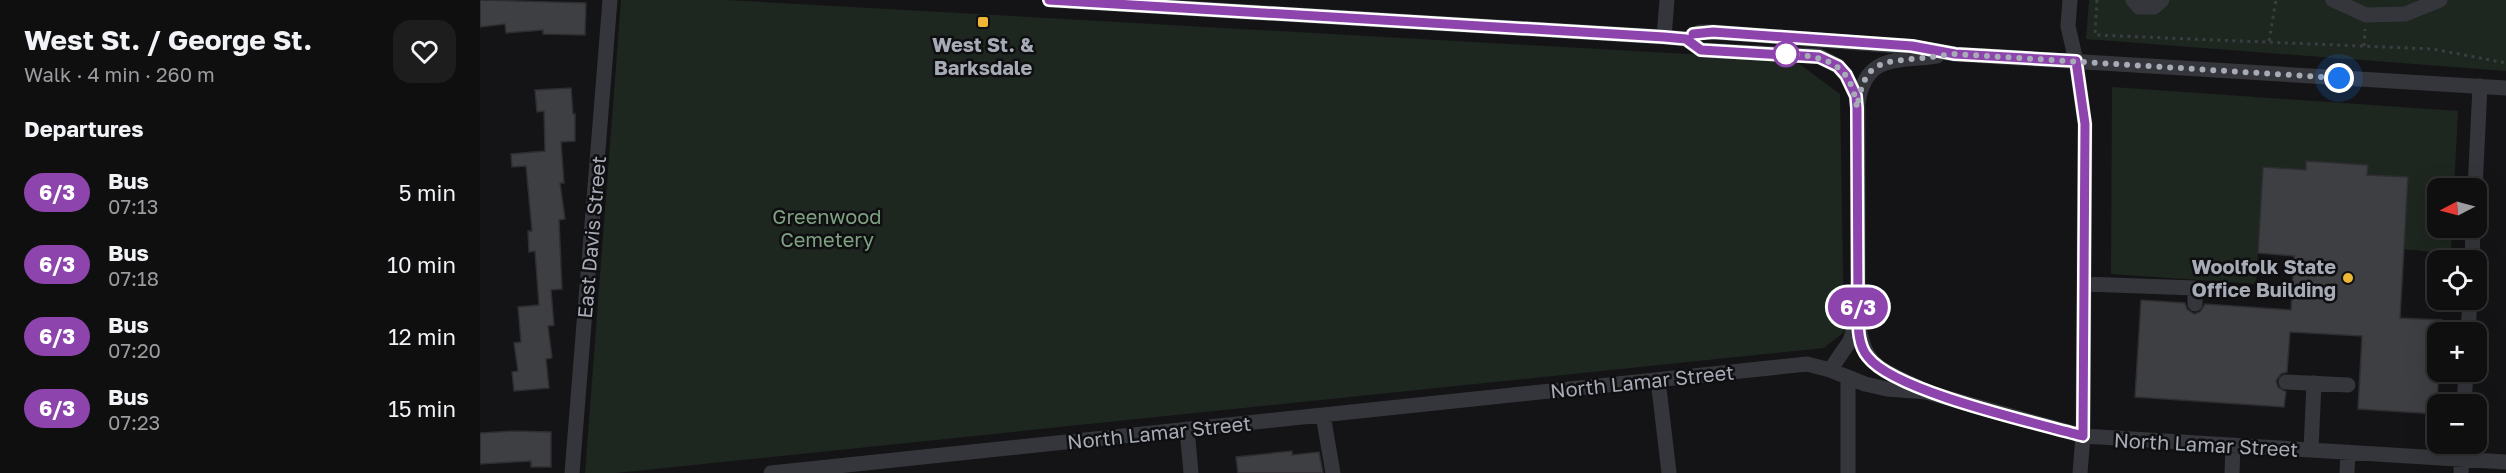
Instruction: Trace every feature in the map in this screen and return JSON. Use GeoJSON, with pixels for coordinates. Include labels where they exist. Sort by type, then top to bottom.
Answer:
{"type":"FeatureCollection","features":[{"type":"Feature","properties":{"kind":"street","name":"East Davis Street"},"geometry":{"type":"LineString","coordinates":[[572,473],[610,0]]}},
{"type":"Feature","properties":{"kind":"street"},"geometry":{"type":"LineString","coordinates":[[1050,0],[1664,37],[1686,39],[1701,50],[1808,55],[1828,60],[1838,66],[1852,86],[1857,108],[1858,313],[1861,345],[1867,357],[1884,370],[1926,392]]}},
{"type":"Feature","properties":{"kind":"street"},"geometry":{"type":"LineString","coordinates":[[1664,37],[1666,0]]}},
{"type":"Feature","properties":{"kind":"street"},"geometry":{"type":"LineString","coordinates":[[2070,0],[2068,26],[2076,61],[2085,124],[2083,436],[2080,473]]}},
{"type":"Feature","properties":{"kind":"street"},"geometry":{"type":"LineString","coordinates":[[2133,0],[2139,7],[2154,7],[2162,0]]}},
{"type":"Feature","properties":{"kind":"street"},"geometry":{"type":"LineString","coordinates":[[2333,0],[2366,15],[2405,14],[2440,0]]}},
{"type":"Feature","properties":{"kind":"street"},"geometry":{"type":"LineString","coordinates":[[1686,39],[1700,32],[1713,32],[1912,46],[1955,54],[2506,88]]}},
{"type":"Feature","properties":{"kind":"street"},"geometry":{"type":"LineString","coordinates":[[1857,108],[1864,82],[1875,66],[1896,60],[1955,54]]}},
{"type":"Feature","properties":{"kind":"street"},"geometry":{"type":"LineString","coordinates":[[2476,178],[2480,86]]}},
{"type":"Feature","properties":{"kind":"street"},"geometry":{"type":"LineString","coordinates":[[2084,284],[2195,288],[2195,304]]}},
{"type":"Feature","properties":{"kind":"street"},"geometry":{"type":"LineString","coordinates":[[1830,370],[1850,341],[1858,313]]}},
{"type":"Feature","properties":{"kind":"street","name":"North Lamar Street"},"geometry":{"type":"LineString","coordinates":[[771,473],[1807,364],[1887,389],[1926,392],[2083,436],[2506,462]]}},
{"type":"Feature","properties":{"kind":"street"},"geometry":{"type":"LineString","coordinates":[[1848,377],[1848,473]]}},
{"type":"Feature","properties":{"kind":"street"},"geometry":{"type":"LineString","coordinates":[[1658,380],[1669,473]]}},
{"type":"Feature","properties":{"kind":"street"},"geometry":{"type":"LineString","coordinates":[[2286,382],[2348,385]]}},
{"type":"Feature","properties":{"kind":"street"},"geometry":{"type":"LineString","coordinates":[[2311,450],[2314,383]]}},
{"type":"Feature","properties":{"kind":"street"},"geometry":{"type":"LineString","coordinates":[[1323,415],[1333,473]]}},
{"type":"Feature","properties":{"kind":"street"},"geometry":{"type":"LineString","coordinates":[[1187,429],[1191,473]]}},
{"type":"Feature","properties":{"kind":"street"},"geometry":{"type":"LineString","coordinates":[[2232,473],[2233,445]]}},
{"type":"Feature","properties":{"kind":"street"},"geometry":{"type":"LineString","coordinates":[[2347,473],[2348,452]]}},
{"type":"Feature","properties":{"kind":"path"},"geometry":{"type":"LineString","coordinates":[[2097,0],[2095,35],[2433,49],[2506,63]]}},
{"type":"Feature","properties":{"kind":"path"},"geometry":{"type":"LineString","coordinates":[[2269,42],[2276,0]]}},
{"type":"Feature","properties":{"kind":"green space","name":"Greenwood Cemetery"},"geometry":{"type":"Polygon","coordinates":[[[621,0],[727,0],[1794,60],[1840,94],[1844,332],[1824,348],[616,473],[585,473],[621,0]]]}},
{"type":"Feature","properties":{"kind":"green space"},"geometry":{"type":"Polygon","coordinates":[[[2089,0],[2506,0],[2506,71],[2086,39],[2089,0]]]}},
{"type":"Feature","properties":{"kind":"green space"},"geometry":{"type":"Polygon","coordinates":[[[2112,87],[2458,111],[2455,178],[2427,178],[2427,238],[2452,238],[2451,250],[2427,251],[2404,249],[2408,177],[2367,175],[2368,165],[2306,161],[2306,170],[2263,168],[2256,284],[2111,274],[2112,87]]]}},
{"type":"Feature","properties":{"kind":"building"},"geometry":{"type":"Polygon","coordinates":[[[480,0],[586,3],[585,35],[543,34],[543,30],[506,33],[505,24],[480,27],[480,0]]]}},
{"type":"Feature","properties":{"kind":"building"},"geometry":{"type":"Polygon","coordinates":[[[571,88],[573,114],[575,114],[575,141],[561,142],[564,183],[560,183],[565,219],[559,220],[562,289],[551,290],[554,325],[548,326],[552,358],[546,359],[549,388],[514,391],[512,372],[518,371],[514,343],[521,342],[518,307],[539,305],[535,251],[529,252],[528,231],[532,231],[526,166],[512,167],[511,154],[545,151],[544,111],[537,112],[535,90],[571,88]]]}},
{"type":"Feature","properties":{"kind":"building","name":"Woolfolk State Office Building"},"geometry":{"type":"Polygon","coordinates":[[[2306,161],[2368,165],[2367,175],[2408,177],[2400,318],[2442,320],[2442,322],[2427,322],[2427,382],[2438,382],[2437,394],[2427,394],[2427,413],[2358,409],[2362,336],[2290,332],[2287,372],[2281,374],[2276,381],[2278,387],[2286,392],[2284,407],[2135,397],[2141,300],[2185,303],[2187,309],[2194,314],[2200,312],[2205,304],[2291,310],[2294,256],[2258,253],[2263,167],[2306,170],[2306,161]]]}},
{"type":"Feature","properties":{"kind":"building"},"geometry":{"type":"Polygon","coordinates":[[[551,432],[551,467],[531,467],[531,461],[480,464],[480,433],[551,432]]]}},
{"type":"Feature","properties":{"kind":"building"},"geometry":{"type":"Polygon","coordinates":[[[1292,451],[1292,455],[1319,452],[1323,473],[1238,473],[1236,457],[1292,451]]]}},
{"type":"Feature","properties":{"kind":"bus line","name":"6/3"},"geometry":{"type":"LineString","coordinates":[[1049,0],[1664,37],[1686,39],[1701,50],[1808,55],[1828,60],[1846,75],[1856,96],[1858,313],[1861,345],[1867,357],[1876,366],[1926,392],[2083,436],[2085,124],[2076,61],[1955,54],[1912,46],[1713,32],[1693,34]]}},
{"type":"Feature","properties":{"kind":"place","name":"West St. & Barksdale"},"geometry":{"type":"Point","coordinates":[983,22]}},
{"type":"Feature","properties":{"kind":"place","name":"Woolfolk State Office Building"},"geometry":{"type":"Point","coordinates":[2348,278]}},
{"type":"Feature","properties":{"kind":"route"},"geometry":{"type":"LineString","coordinates":[[1786,54],[1819,57],[1838,66],[1852,86],[1857,108],[1864,82],[1868,73],[1875,66],[1896,60],[1955,54],[2339,78]]}}]}
